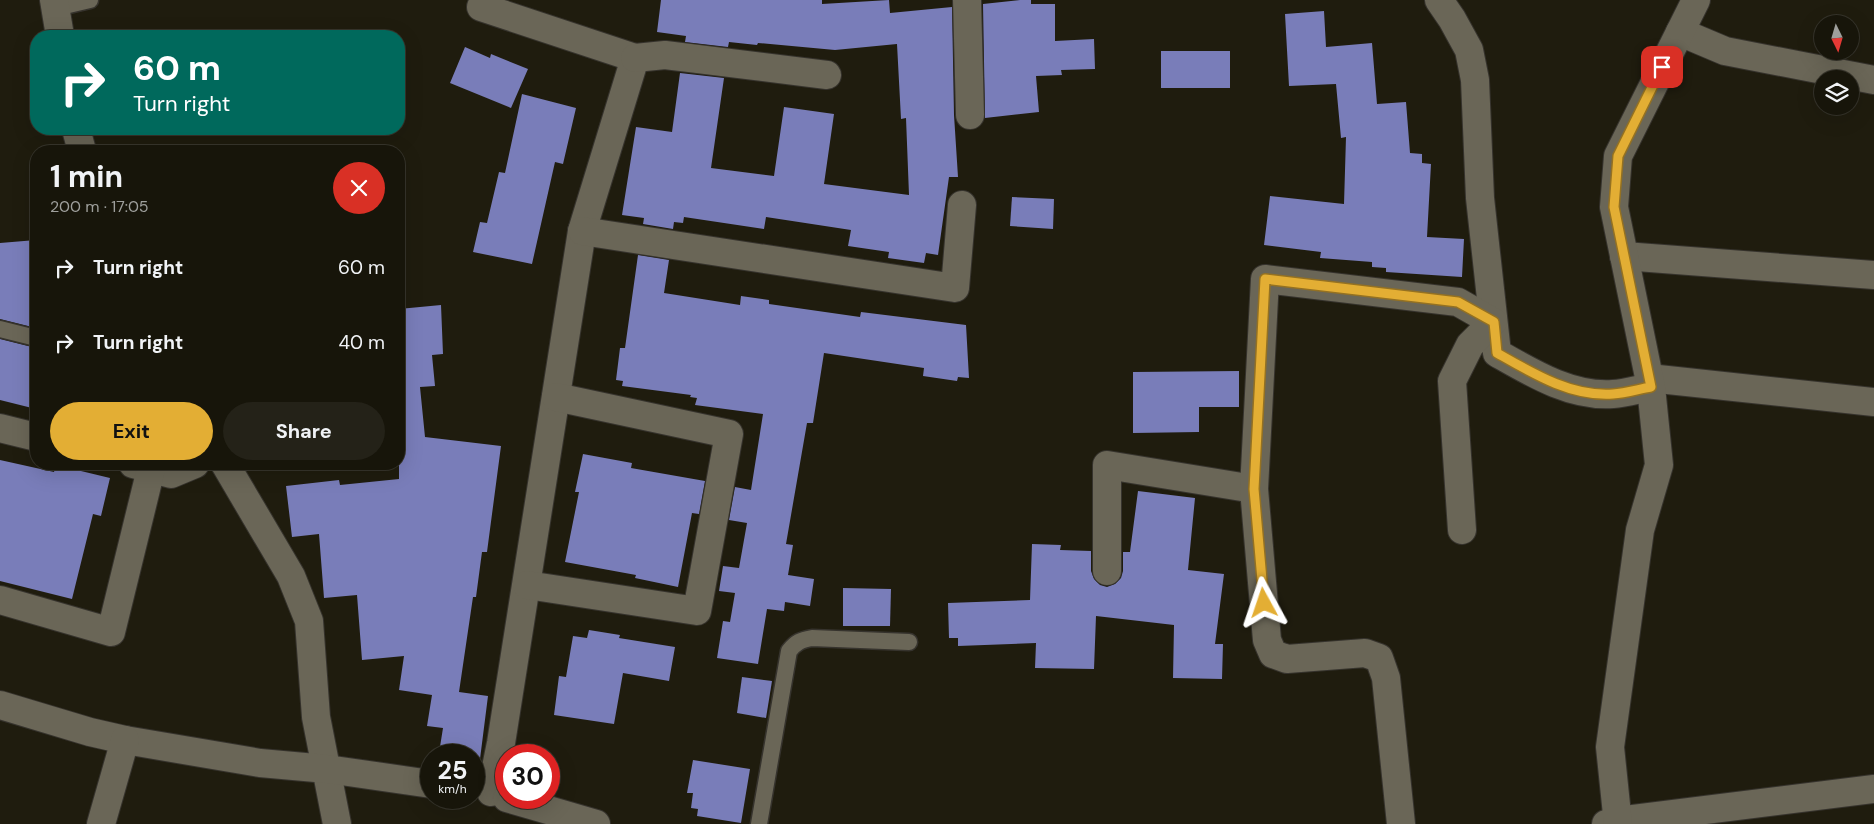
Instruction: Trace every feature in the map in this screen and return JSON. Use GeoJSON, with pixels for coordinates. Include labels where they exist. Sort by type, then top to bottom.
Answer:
{"type":"FeatureCollection","features":[{"type":"Feature","properties":{"kind":"street"},"geometry":{"type":"LineString","coordinates":[[484,0],[481,7],[635,58],[665,55],[827,75]]}},
{"type":"Feature","properties":{"kind":"street"},"geometry":{"type":"LineString","coordinates":[[967,0],[970,115]]}},
{"type":"Feature","properties":{"kind":"street"},"geometry":{"type":"LineString","coordinates":[[1439,0],[1469,50],[1476,80],[1480,198],[1497,353],[1542,379],[1582,392],[1612,394],[1650,382],[1874,402]]}},
{"type":"Feature","properties":{"kind":"street"},"geometry":{"type":"LineString","coordinates":[[1696,0],[1618,156],[1614,207],[1650,382],[1659,465],[1640,530],[1610,748],[1614,823],[1874,789]]}},
{"type":"Feature","properties":{"kind":"street"},"geometry":{"type":"LineString","coordinates":[[55,4],[59,30]]}},
{"type":"Feature","properties":{"kind":"street"},"geometry":{"type":"LineString","coordinates":[[1680,32],[1725,51],[1874,80]]}},
{"type":"Feature","properties":{"kind":"street"},"geometry":{"type":"LineString","coordinates":[[596,824],[494,794],[582,231],[635,58]]}},
{"type":"Feature","properties":{"kind":"street"},"geometry":{"type":"LineString","coordinates":[[582,231],[955,288],[962,205]]}},
{"type":"Feature","properties":{"kind":"street"},"geometry":{"type":"LineString","coordinates":[[1624,256],[1874,275]]}},
{"type":"Feature","properties":{"kind":"street"},"geometry":{"type":"LineString","coordinates":[[1401,824],[1386,678],[1379,658],[1364,654],[1288,659],[1273,654],[1267,640],[1254,489],[1265,279],[1458,302],[1494,322]]}},
{"type":"Feature","properties":{"kind":"street"},"geometry":{"type":"LineString","coordinates":[[1462,530],[1452,381],[1470,345],[1494,322]]}},
{"type":"Feature","properties":{"kind":"street"},"geometry":{"type":"LineString","coordinates":[[526,585],[697,611],[730,434],[556,396]]}},
{"type":"Feature","properties":{"kind":"street"},"geometry":{"type":"LineString","coordinates":[[0,428],[30,436]]}},
{"type":"Feature","properties":{"kind":"street"},"geometry":{"type":"LineString","coordinates":[[1107,571],[1107,465],[1254,489]]}},
{"type":"Feature","properties":{"kind":"street"},"geometry":{"type":"LineString","coordinates":[[0,600],[111,632],[141,470]]}},
{"type":"Feature","properties":{"kind":"street"},"geometry":{"type":"LineString","coordinates":[[156,470],[171,474],[181,470]]}},
{"type":"Feature","properties":{"kind":"street"},"geometry":{"type":"LineString","coordinates":[[229,470],[291,576],[308,621],[316,717],[337,824]]}},
{"type":"Feature","properties":{"kind":"street"},"geometry":{"type":"LineString","coordinates":[[0,705],[90,732],[125,740],[260,763],[326,769],[420,782]]}},
{"type":"Feature","properties":{"kind":"street"},"geometry":{"type":"LineString","coordinates":[[101,824],[125,740]]}},
{"type":"Feature","properties":{"kind":"lane"},"geometry":{"type":"LineString","coordinates":[[55,4],[90,0]]}},
{"type":"Feature","properties":{"kind":"lane"},"geometry":{"type":"LineString","coordinates":[[0,329],[30,336]]}},
{"type":"Feature","properties":{"kind":"lane"},"geometry":{"type":"LineString","coordinates":[[759,824],[789,651],[794,644],[801,640],[812,638],[909,642]]}},
{"type":"Feature","properties":{"kind":"building"},"geometry":{"type":"Polygon","coordinates":[[[661,0],[822,0],[822,4],[889,0],[890,13],[952,7],[954,115],[958,177],[949,177],[938,255],[926,253],[924,263],[888,258],[889,252],[848,246],[851,230],[766,217],[764,229],[684,217],[683,223],[674,222],[673,229],[643,224],[644,218],[622,215],[636,127],[672,132],[680,73],[724,78],[711,168],[774,176],[784,107],[834,114],[824,184],[909,195],[906,118],[901,119],[897,44],[835,50],[758,43],[757,45],[729,42],[728,47],[685,42],[686,36],[657,32],[661,0]]]}},
{"type":"Feature","properties":{"kind":"building"},"geometry":{"type":"Polygon","coordinates":[[[1031,0],[1031,4],[1055,4],[1055,41],[1094,39],[1095,69],[1061,70],[1062,75],[1036,76],[1039,112],[985,118],[983,4],[1031,0]]]}},
{"type":"Feature","properties":{"kind":"building"},"geometry":{"type":"Polygon","coordinates":[[[1324,11],[1326,47],[1372,43],[1377,104],[1406,102],[1410,153],[1422,154],[1422,163],[1431,164],[1427,237],[1464,239],[1462,277],[1386,272],[1386,268],[1372,267],[1372,262],[1320,258],[1321,252],[1264,245],[1270,196],[1344,204],[1346,137],[1341,138],[1336,84],[1289,86],[1285,14],[1324,11]]]}},
{"type":"Feature","properties":{"kind":"building"},"geometry":{"type":"Polygon","coordinates":[[[465,47],[490,58],[491,54],[528,69],[511,108],[450,83],[465,47]]]}},
{"type":"Feature","properties":{"kind":"building"},"geometry":{"type":"Polygon","coordinates":[[[1161,51],[1230,51],[1230,88],[1161,88],[1161,51]]]}},
{"type":"Feature","properties":{"kind":"building"},"geometry":{"type":"Polygon","coordinates":[[[522,94],[576,108],[563,164],[555,162],[532,264],[473,252],[480,222],[487,223],[499,172],[505,173],[522,94]]]}},
{"type":"Feature","properties":{"kind":"building"},"geometry":{"type":"Polygon","coordinates":[[[1012,197],[1054,199],[1053,229],[1010,226],[1012,197]]]}},
{"type":"Feature","properties":{"kind":"building"},"geometry":{"type":"Polygon","coordinates":[[[30,240],[30,326],[0,319],[0,243],[30,240]]]}},
{"type":"Feature","properties":{"kind":"building"},"geometry":{"type":"Polygon","coordinates":[[[638,255],[669,260],[664,293],[740,305],[741,296],[769,300],[769,304],[860,317],[861,312],[966,325],[969,378],[958,377],[957,381],[923,376],[924,368],[824,353],[813,423],[807,423],[786,544],[793,545],[788,575],[814,579],[810,606],[785,602],[784,611],[767,609],[758,664],[717,658],[723,621],[730,622],[735,593],[719,591],[723,566],[739,568],[747,523],[729,520],[735,487],[751,490],[763,414],[695,405],[697,398],[690,397],[691,395],[622,386],[623,381],[616,380],[620,348],[625,348],[638,255]]]}},
{"type":"Feature","properties":{"kind":"building"},"geometry":{"type":"Polygon","coordinates":[[[441,305],[443,354],[432,355],[435,386],[420,387],[425,437],[501,446],[487,552],[482,552],[476,597],[473,597],[459,692],[488,696],[482,744],[440,744],[443,728],[427,726],[432,695],[399,690],[404,656],[362,660],[357,595],[324,598],[319,534],[292,537],[286,486],[339,480],[340,485],[399,479],[399,470],[405,470],[405,308],[441,305]]]}},
{"type":"Feature","properties":{"kind":"building"},"geometry":{"type":"Polygon","coordinates":[[[0,339],[30,346],[30,408],[0,400],[0,339]]]}},
{"type":"Feature","properties":{"kind":"building"},"geometry":{"type":"Polygon","coordinates":[[[1239,371],[1239,407],[1199,407],[1199,432],[1133,433],[1133,372],[1239,371]]]}},
{"type":"Feature","properties":{"kind":"building"},"geometry":{"type":"Polygon","coordinates":[[[583,454],[632,463],[631,468],[705,481],[699,514],[692,513],[678,587],[635,578],[636,575],[565,562],[579,492],[575,492],[583,454]]]}},
{"type":"Feature","properties":{"kind":"building"},"geometry":{"type":"Polygon","coordinates":[[[0,460],[30,467],[30,470],[54,472],[55,470],[77,470],[110,478],[101,516],[93,514],[72,599],[0,581],[0,460]]]}},
{"type":"Feature","properties":{"kind":"building"},"geometry":{"type":"Polygon","coordinates":[[[1138,491],[1195,498],[1188,570],[1224,574],[1215,644],[1223,644],[1222,679],[1173,678],[1174,625],[1096,616],[1094,669],[1035,668],[1036,643],[958,646],[958,638],[949,638],[948,603],[1030,600],[1032,544],[1061,545],[1060,550],[1091,551],[1091,571],[1094,579],[1100,585],[1107,587],[1115,584],[1121,578],[1123,571],[1123,552],[1130,552],[1138,491]]]}},
{"type":"Feature","properties":{"kind":"building"},"geometry":{"type":"Polygon","coordinates":[[[843,588],[891,589],[890,626],[843,626],[843,588]]]}},
{"type":"Feature","properties":{"kind":"building"},"geometry":{"type":"Polygon","coordinates":[[[589,630],[620,635],[619,638],[675,647],[669,681],[623,673],[614,724],[554,715],[559,676],[566,677],[573,636],[587,638],[589,630]]]}},
{"type":"Feature","properties":{"kind":"building"},"geometry":{"type":"Polygon","coordinates":[[[742,677],[772,681],[766,718],[737,713],[742,677]]]}},
{"type":"Feature","properties":{"kind":"building"},"geometry":{"type":"Polygon","coordinates":[[[693,760],[750,769],[741,823],[697,816],[698,809],[691,808],[693,793],[687,793],[693,760]]]}},
{"type":"Feature","properties":{"kind":"route"},"geometry":{"type":"LineString","coordinates":[[1264,603],[1254,489],[1265,279],[1458,302],[1494,322],[1497,353],[1542,379],[1582,392],[1612,394],[1651,387],[1614,207],[1618,156],[1662,67]]}}]}
